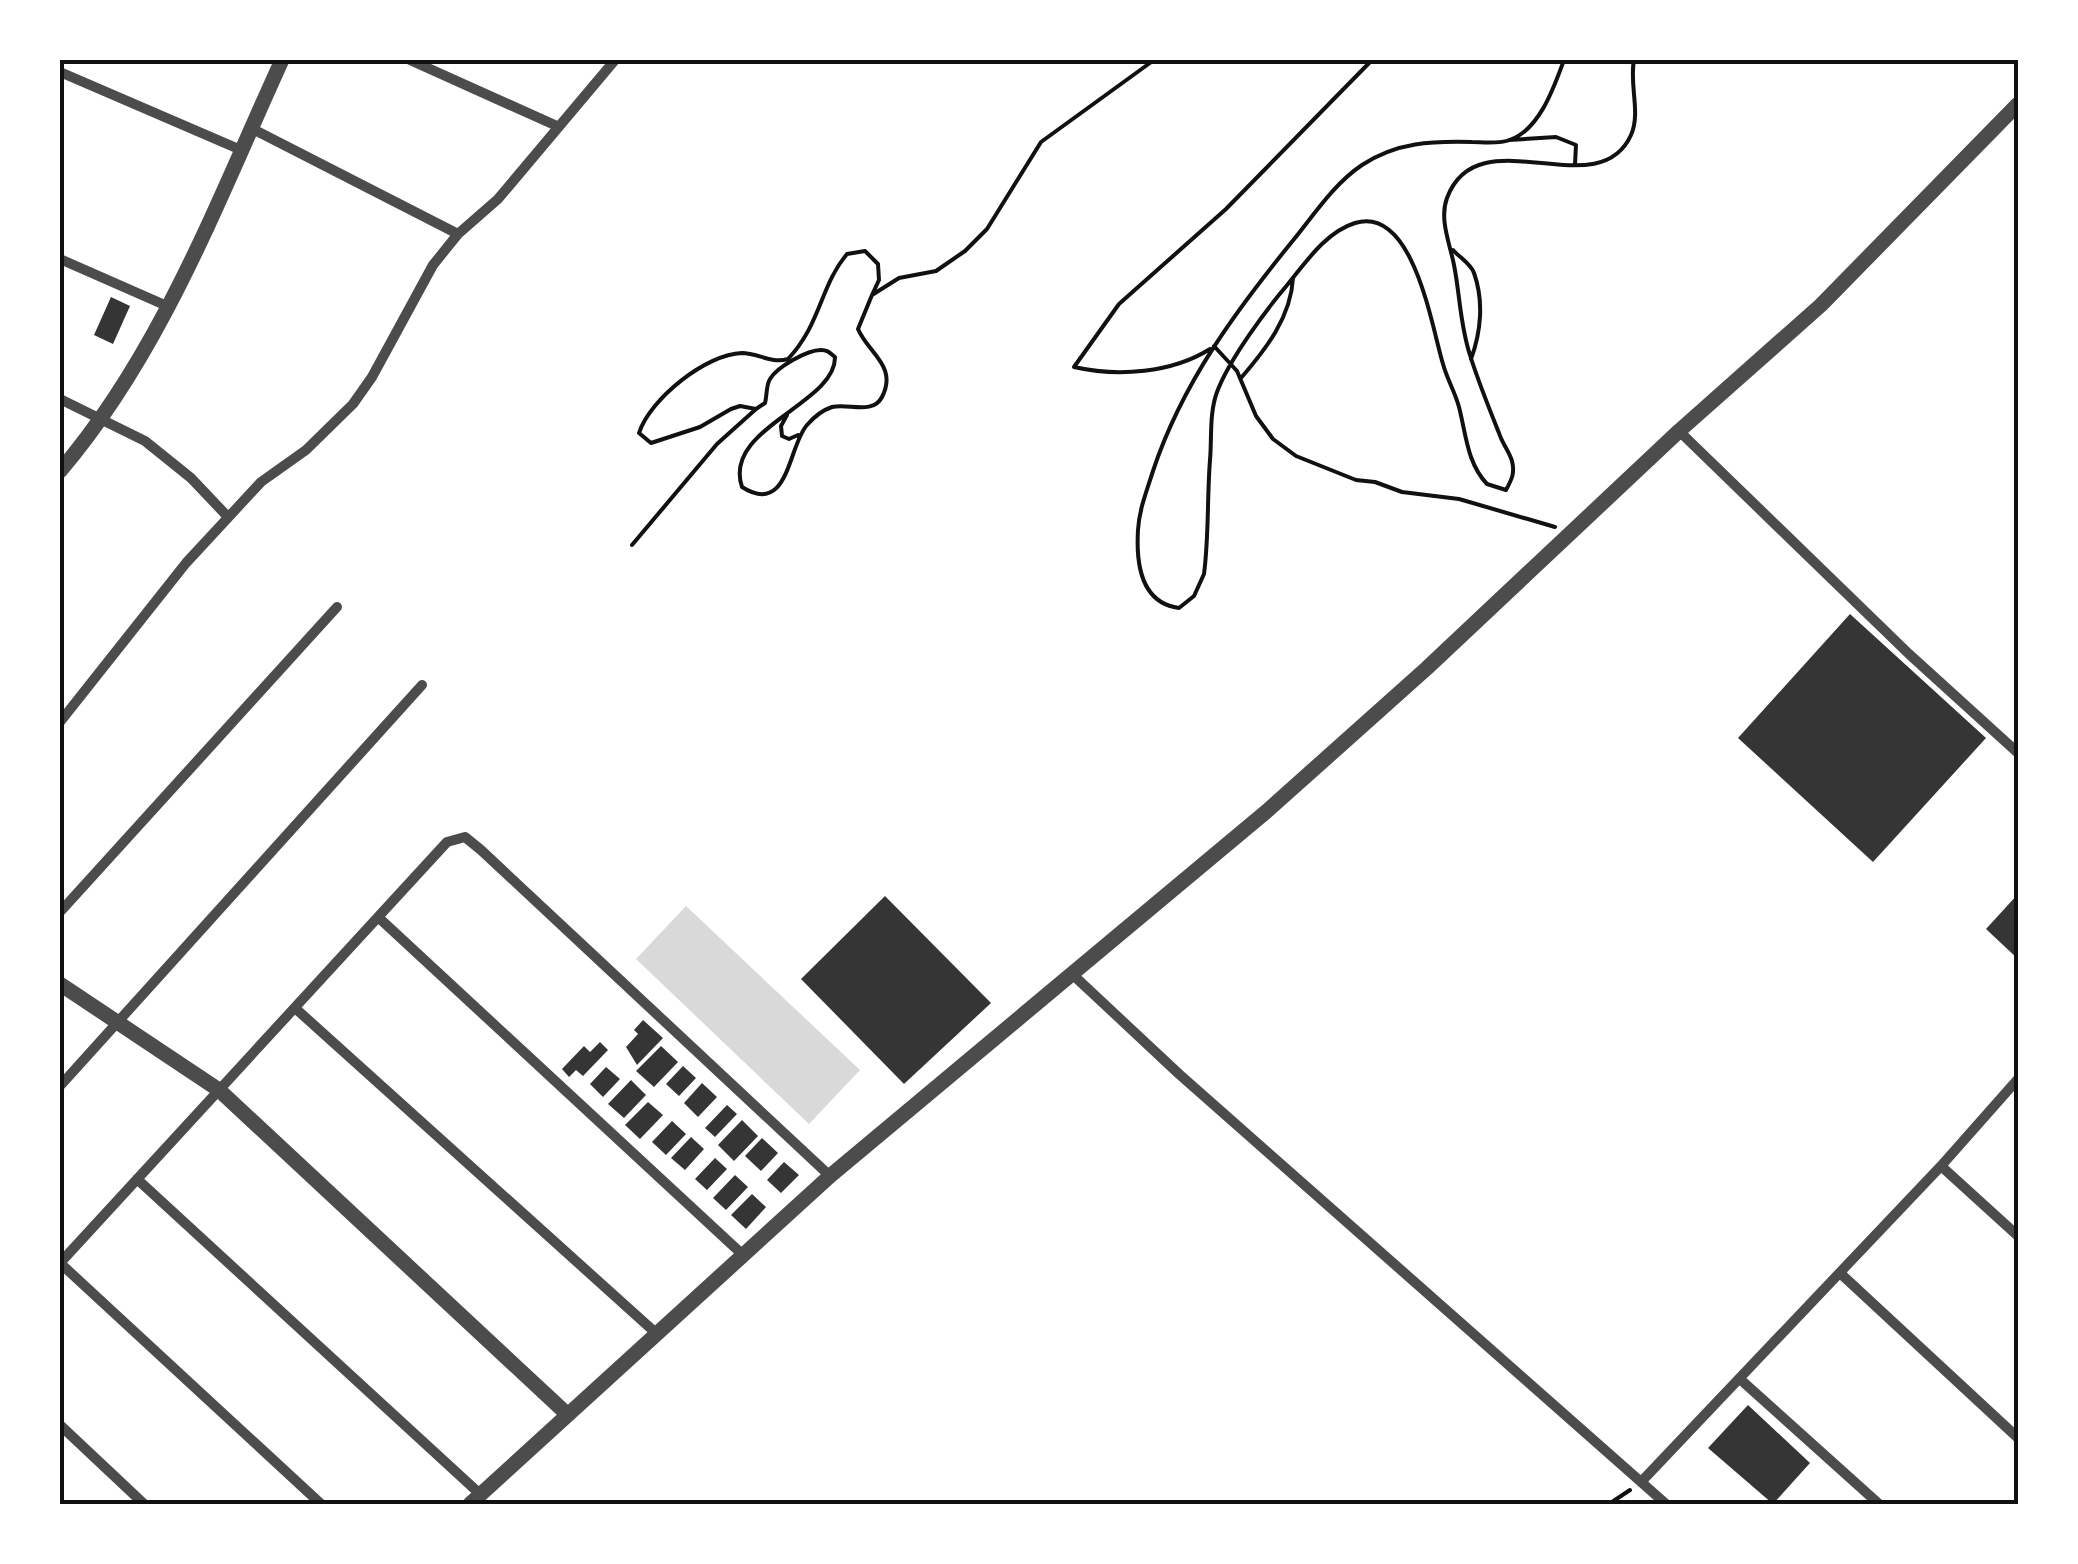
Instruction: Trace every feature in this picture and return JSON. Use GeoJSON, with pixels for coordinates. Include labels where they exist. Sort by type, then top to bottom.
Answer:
{"type":"FeatureCollection","features":[{"type":"Feature","properties":{"kind":"street"},"geometry":{"type":"LineString","coordinates":[[60,471],[102,418],[167,306],[282,60]]}},
{"type":"Feature","properties":{"kind":"street"},"geometry":{"type":"LineString","coordinates":[[410,60],[557,126]]}},
{"type":"Feature","properties":{"kind":"street"},"geometry":{"type":"LineString","coordinates":[[60,722],[186,563],[228,517],[261,482],[306,450],[353,404],[433,265],[458,234],[498,199],[615,60]]}},
{"type":"Feature","properties":{"kind":"street"},"geometry":{"type":"LineString","coordinates":[[60,72],[241,150]]}},
{"type":"Feature","properties":{"kind":"street"},"geometry":{"type":"LineString","coordinates":[[137,1179],[475,1499],[830,1176],[1267,811],[1821,305],[2018,104]]}},
{"type":"Feature","properties":{"kind":"street"},"geometry":{"type":"LineString","coordinates":[[251,128],[458,234]]}},
{"type":"Feature","properties":{"kind":"street"},"geometry":{"type":"LineString","coordinates":[[60,259],[167,306]]}},
{"type":"Feature","properties":{"kind":"street"},"geometry":{"type":"LineString","coordinates":[[60,399],[145,441],[228,517]]}},
{"type":"Feature","properties":{"kind":"street"},"geometry":{"type":"LineString","coordinates":[[1680,430],[1909,654],[2018,753]]}},
{"type":"Feature","properties":{"kind":"street"},"geometry":{"type":"LineString","coordinates":[[60,912],[337,607]]}},
{"type":"Feature","properties":{"kind":"street"},"geometry":{"type":"LineString","coordinates":[[60,1086],[422,685]]}},
{"type":"Feature","properties":{"kind":"street"},"geometry":{"type":"LineString","coordinates":[[321,1504],[60,1263],[447,842],[465,836],[830,1176]]}},
{"type":"Feature","properties":{"kind":"street"},"geometry":{"type":"LineString","coordinates":[[378,917],[743,1255]]}},
{"type":"Feature","properties":{"kind":"street"},"geometry":{"type":"LineString","coordinates":[[1071,973],[1178,1074],[1666,1504]]}},
{"type":"Feature","properties":{"kind":"street"},"geometry":{"type":"LineString","coordinates":[[60,984],[219,1090],[568,1415]]}},
{"type":"Feature","properties":{"kind":"street"},"geometry":{"type":"LineString","coordinates":[[294,1008],[657,1334]]}},
{"type":"Feature","properties":{"kind":"street"},"geometry":{"type":"LineString","coordinates":[[1642,1482],[1941,1166],[2018,1079]]}},
{"type":"Feature","properties":{"kind":"street"},"geometry":{"type":"LineString","coordinates":[[1941,1166],[2018,1236]]}},
{"type":"Feature","properties":{"kind":"street"},"geometry":{"type":"LineString","coordinates":[[1840,1273],[2018,1438]]}},
{"type":"Feature","properties":{"kind":"street"},"geometry":{"type":"LineString","coordinates":[[1741,1380],[1879,1504]]}},
{"type":"Feature","properties":{"kind":"street"},"geometry":{"type":"LineString","coordinates":[[60,1425],[144,1504]]}},
{"type":"Feature","properties":{"kind":"path"},"geometry":{"type":"LineString","coordinates":[[872,295],[899,278],[936,271],[965,251],[986,229],[1041,142],[1154,60]]}},
{"type":"Feature","properties":{"kind":"path"},"geometry":{"type":"LineString","coordinates":[[1214,346],[1186,364],[1166,368],[1099,371],[1074,367],[1120,304],[1226,209],[1372,60]]}},
{"type":"Feature","properties":{"kind":"path"},"geometry":{"type":"LineString","coordinates":[[1509,140],[1533,123],[1564,60]]}},
{"type":"Feature","properties":{"kind":"path"},"geometry":{"type":"LineString","coordinates":[[1574,164],[1576,145],[1567,138],[1418,143],[1390,150],[1360,167],[1333,192],[1254,288],[1214,346],[1198,370],[1160,449],[1138,522],[1137,552],[1147,590],[1158,602],[1179,608],[1194,596],[1204,574],[1210,426],[1217,393],[1232,364],[1293,278],[1318,247],[1353,223],[1382,226],[1398,240],[1416,266],[1472,460],[1487,484],[1506,490],[1514,475],[1511,459],[1471,359],[1444,222],[1445,202],[1454,182],[1470,168],[1493,162],[1574,164],[1606,162],[1617,156],[1635,121],[1630,85],[1634,60]]}},
{"type":"Feature","properties":{"kind":"path"},"geometry":{"type":"LineString","coordinates":[[1451,247],[1474,273],[1481,316],[1479,338],[1471,359]]}},
{"type":"Feature","properties":{"kind":"path"},"geometry":{"type":"LineString","coordinates":[[756,409],[731,408],[700,427],[664,441],[651,443],[639,433],[671,390],[712,362],[730,354],[748,353],[775,361],[788,358],[816,320],[835,271],[847,254],[865,251],[878,264],[879,280],[858,329],[884,362],[886,382],[882,396],[876,404],[863,408],[827,410],[802,433],[789,439],[782,436],[781,426],[789,410]]}},
{"type":"Feature","properties":{"kind":"path"},"geometry":{"type":"LineString","coordinates":[[1240,378],[1282,322],[1292,299],[1293,278]]}},
{"type":"Feature","properties":{"kind":"path"},"geometry":{"type":"LineString","coordinates":[[1214,346],[1232,364],[1256,416],[1273,439],[1296,456],[1356,480],[1402,492],[1460,500],[1572,532]]}},
{"type":"Feature","properties":{"kind":"path"},"geometry":{"type":"LineString","coordinates":[[632,545],[718,444],[766,403],[773,375],[812,353],[830,352],[836,357],[836,367],[824,386],[761,435],[740,462],[738,476],[742,486],[764,494],[785,480],[802,433]]}},
{"type":"Feature","properties":{"kind":"path"},"geometry":{"type":"LineString","coordinates":[[1609,1504],[1642,1482]]}},
{"type":"Feature","properties":{"kind":"shaded area"},"geometry":{"type":"Polygon","coordinates":[[[686,906],[860,1070],[809,1124],[636,959],[686,906]]]}},
{"type":"Feature","properties":{"kind":"building"},"geometry":{"type":"Polygon","coordinates":[[[111,297],[130,306],[113,344],[94,335],[111,297]]]}},
{"type":"Feature","properties":{"kind":"building"},"geometry":{"type":"Polygon","coordinates":[[[1850,614],[1986,738],[1873,862],[1738,738],[1850,614]]]}},
{"type":"Feature","properties":{"kind":"building"},"geometry":{"type":"Polygon","coordinates":[[[2018,894],[2018,959],[1986,929],[2018,894]]]}},
{"type":"Feature","properties":{"kind":"building"},"geometry":{"type":"Polygon","coordinates":[[[885,896],[991,1003],[904,1084],[801,979],[885,896]]]}},
{"type":"Feature","properties":{"kind":"building"},"geometry":{"type":"Polygon","coordinates":[[[643,1020],[663,1038],[637,1065],[626,1047],[638,1034],[634,1030],[643,1020]]]}},
{"type":"Feature","properties":{"kind":"building"},"geometry":{"type":"Polygon","coordinates":[[[600,1042],[608,1050],[583,1076],[576,1070],[569,1077],[562,1069],[584,1046],[590,1052],[600,1042]]]}},
{"type":"Feature","properties":{"kind":"building"},"geometry":{"type":"Polygon","coordinates":[[[661,1046],[678,1062],[654,1087],[636,1071],[661,1046]]]}},
{"type":"Feature","properties":{"kind":"building"},"geometry":{"type":"Polygon","coordinates":[[[683,1066],[696,1078],[679,1096],[666,1084],[683,1066]]]}},
{"type":"Feature","properties":{"kind":"building"},"geometry":{"type":"Polygon","coordinates":[[[606,1067],[620,1079],[603,1097],[590,1084],[606,1067]]]}},
{"type":"Feature","properties":{"kind":"building"},"geometry":{"type":"Polygon","coordinates":[[[631,1080],[646,1095],[624,1118],[608,1104],[631,1080]]]}},
{"type":"Feature","properties":{"kind":"building"},"geometry":{"type":"Polygon","coordinates":[[[702,1083],[717,1097],[698,1117],[684,1103],[702,1083]]]}},
{"type":"Feature","properties":{"kind":"building"},"geometry":{"type":"Polygon","coordinates":[[[648,1102],[663,1115],[640,1139],[625,1125],[648,1102]]]}},
{"type":"Feature","properties":{"kind":"building"},"geometry":{"type":"Polygon","coordinates":[[[727,1105],[737,1114],[715,1137],[705,1128],[727,1105]]]}},
{"type":"Feature","properties":{"kind":"building"},"geometry":{"type":"Polygon","coordinates":[[[742,1120],[758,1136],[734,1161],[718,1145],[742,1120]]]}},
{"type":"Feature","properties":{"kind":"building"},"geometry":{"type":"Polygon","coordinates":[[[672,1121],[686,1134],[666,1155],[652,1142],[672,1121]]]}},
{"type":"Feature","properties":{"kind":"building"},"geometry":{"type":"Polygon","coordinates":[[[691,1137],[704,1149],[685,1170],[671,1158],[691,1137]]]}},
{"type":"Feature","properties":{"kind":"building"},"geometry":{"type":"Polygon","coordinates":[[[762,1138],[778,1153],[761,1171],[745,1156],[762,1138]]]}},
{"type":"Feature","properties":{"kind":"building"},"geometry":{"type":"Polygon","coordinates":[[[715,1158],[727,1169],[707,1190],[695,1179],[715,1158]]]}},
{"type":"Feature","properties":{"kind":"building"},"geometry":{"type":"Polygon","coordinates":[[[784,1162],[799,1175],[781,1193],[767,1180],[784,1162]]]}},
{"type":"Feature","properties":{"kind":"building"},"geometry":{"type":"Polygon","coordinates":[[[735,1175],[748,1187],[726,1210],[713,1198],[735,1175]]]}},
{"type":"Feature","properties":{"kind":"building"},"geometry":{"type":"Polygon","coordinates":[[[752,1194],[766,1207],[746,1229],[731,1215],[752,1194]]]}},
{"type":"Feature","properties":{"kind":"building"},"geometry":{"type":"Polygon","coordinates":[[[1748,1405],[1810,1463],[1773,1504],[1708,1448],[1748,1405]]]}}]}
